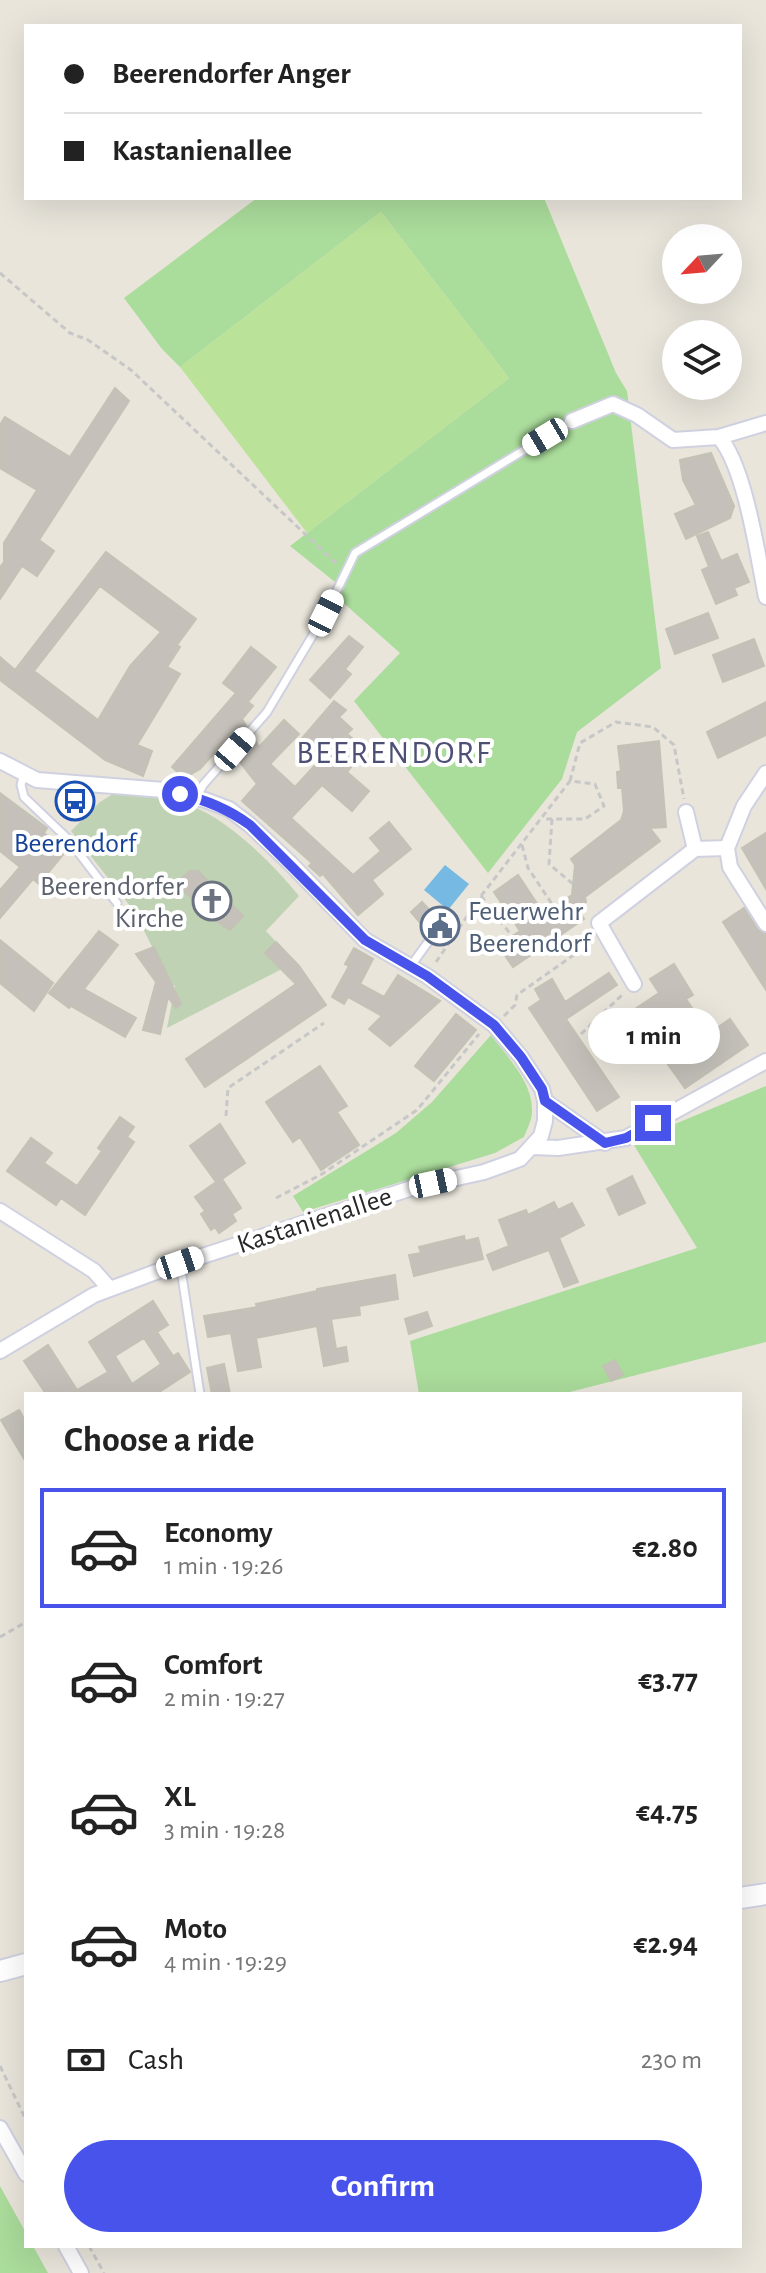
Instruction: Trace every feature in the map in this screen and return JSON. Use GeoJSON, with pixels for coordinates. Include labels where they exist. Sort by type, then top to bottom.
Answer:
{"type":"FeatureCollection","features":[{"type":"Feature","properties":{"kind":"main road"},"geometry":{"type":"LineString","coordinates":[[742,1898],[766,1894]]}},
{"type":"Feature","properties":{"kind":"main road"},"geometry":{"type":"LineString","coordinates":[[0,1971],[24,1965]]}},
{"type":"Feature","properties":{"kind":"street"},"geometry":{"type":"LineString","coordinates":[[572,421],[613,404],[637,415],[673,440],[719,437],[766,423]]}},
{"type":"Feature","properties":{"kind":"street"},"geometry":{"type":"LineString","coordinates":[[719,437],[726,445],[748,506],[766,597]]}},
{"type":"Feature","properties":{"kind":"street"},"geometry":{"type":"LineString","coordinates":[[0,761],[37,780],[138,787],[196,798],[229,809],[250,825],[365,940],[427,976],[494,1025],[542,1089],[545,1121],[541,1136],[533,1147]]}},
{"type":"Feature","properties":{"kind":"street"},"geometry":{"type":"LineString","coordinates":[[766,773],[744,806],[727,848],[730,867],[766,924]]}},
{"type":"Feature","properties":{"kind":"street"},"geometry":{"type":"LineString","coordinates":[[686,812],[695,849]]}},
{"type":"Feature","properties":{"kind":"street"},"geometry":{"type":"LineString","coordinates":[[634,984],[599,923],[695,849],[727,848]]}},
{"type":"Feature","properties":{"kind":"street","name":"Kastanienallee"},"geometry":{"type":"LineString","coordinates":[[0,1351],[59,1314],[110,1289],[180,1263],[412,1188],[484,1172],[520,1159],[533,1147],[558,1148],[626,1138],[766,1061]]}},
{"type":"Feature","properties":{"kind":"street"},"geometry":{"type":"LineString","coordinates":[[545,1101],[605,1143]]}},
{"type":"Feature","properties":{"kind":"street"},"geometry":{"type":"LineString","coordinates":[[0,1211],[94,1271],[110,1289]]}},
{"type":"Feature","properties":{"kind":"street"},"geometry":{"type":"LineString","coordinates":[[0,2128],[24,2170]]}},
{"type":"Feature","properties":{"kind":"street"},"geometry":{"type":"LineString","coordinates":[[67,2248],[81,2273]]}},
{"type":"Feature","properties":{"kind":"lane"},"geometry":{"type":"LineString","coordinates":[[196,798],[203,785],[267,712],[326,613],[355,553],[572,421]]}},
{"type":"Feature","properties":{"kind":"lane"},"geometry":{"type":"LineString","coordinates":[[25,774],[21,785],[24,797],[69,840],[117,903]]}},
{"type":"Feature","properties":{"kind":"lane"},"geometry":{"type":"LineString","coordinates":[[410,967],[431,938]]}},
{"type":"Feature","properties":{"kind":"lane"},"geometry":{"type":"LineString","coordinates":[[180,1263],[200,1392]]}},
{"type":"Feature","properties":{"kind":"path"},"geometry":{"type":"LineString","coordinates":[[0,273],[70,333],[88,340],[131,370],[346,572]]}},
{"type":"Feature","properties":{"kind":"path"},"geometry":{"type":"LineString","coordinates":[[427,976],[481,896],[570,781],[580,743],[616,722],[653,727],[674,745],[686,812]]}},
{"type":"Feature","properties":{"kind":"path"},"geometry":{"type":"LineString","coordinates":[[543,819],[585,819],[604,806],[595,784],[570,781]]}},
{"type":"Feature","properties":{"kind":"path"},"geometry":{"type":"LineString","coordinates":[[552,819],[549,864],[573,884]]}},
{"type":"Feature","properties":{"kind":"path"},"geometry":{"type":"LineString","coordinates":[[522,845],[528,868],[554,907]]}},
{"type":"Feature","properties":{"kind":"path"},"geometry":{"type":"LineString","coordinates":[[481,896],[512,936]]}},
{"type":"Feature","properties":{"kind":"path"},"geometry":{"type":"LineString","coordinates":[[276,1198],[322,1174],[417,1110],[483,1030],[494,1025],[515,1005],[517,995],[605,933]]}},
{"type":"Feature","properties":{"kind":"path"},"geometry":{"type":"LineString","coordinates":[[581,1034],[634,984]]}},
{"type":"Feature","properties":{"kind":"path"},"geometry":{"type":"LineString","coordinates":[[226,1116],[228,1088],[324,1023]]}},
{"type":"Feature","properties":{"kind":"path"},"geometry":{"type":"LineString","coordinates":[[0,1637],[24,1623]]}},
{"type":"Feature","properties":{"kind":"path"},"geometry":{"type":"LineString","coordinates":[[0,2066],[24,2116]]}},
{"type":"Feature","properties":{"kind":"path"},"geometry":{"type":"LineString","coordinates":[[90,2248],[104,2273]]}},
{"type":"Feature","properties":{"kind":"green space"},"geometry":{"type":"Polygon","coordinates":[[[254,200],[545,200],[616,373],[627,391],[661,668],[577,732],[562,779],[488,873],[354,701],[400,653],[339,599],[335,582],[290,546],[509,378],[381,212],[180,367],[162,349],[124,298],[254,200]]]}},
{"type":"Feature","properties":{"kind":"green space"},"geometry":{"type":"Polygon","coordinates":[[[381,212],[509,378],[307,533],[180,367],[381,212]]]}},
{"type":"Feature","properties":{"kind":"green space"},"geometry":{"type":"Polygon","coordinates":[[[113,794],[154,797],[194,807],[222,823],[251,846],[299,896],[266,931],[292,959],[282,969],[167,1028],[175,986],[171,984],[134,911],[71,831],[100,802],[113,794]]]}},
{"type":"Feature","properties":{"kind":"green space"},"geometry":{"type":"Polygon","coordinates":[[[491,1035],[518,1071],[528,1091],[532,1115],[524,1137],[495,1153],[303,1212],[293,1196],[396,1133],[432,1102],[491,1035]]]}},
{"type":"Feature","properties":{"kind":"green space"},"geometry":{"type":"Polygon","coordinates":[[[766,1086],[766,1342],[570,1392],[419,1392],[410,1341],[697,1248],[632,1142],[766,1086]]]}},
{"type":"Feature","properties":{"kind":"green space"},"geometry":{"type":"Polygon","coordinates":[[[0,2186],[24,2229],[24,2248],[34,2248],[48,2273],[0,2273],[0,2186]]]}},
{"type":"Feature","properties":{"kind":"water"},"geometry":{"type":"Polygon","coordinates":[[[445,865],[469,884],[448,910],[424,890],[445,865]]]}},
{"type":"Feature","properties":{"kind":"building"},"geometry":{"type":"Polygon","coordinates":[[[115,388],[129,401],[39,540],[54,551],[37,576],[22,566],[0,599],[4,543],[37,490],[0,468],[0,425],[5,417],[70,457],[115,388]]]}},
{"type":"Feature","properties":{"kind":"building"},"geometry":{"type":"Polygon","coordinates":[[[711,453],[734,506],[730,518],[686,539],[675,514],[696,505],[683,480],[680,460],[711,453]]]}},
{"type":"Feature","properties":{"kind":"building"},"geometry":{"type":"Polygon","coordinates":[[[708,532],[721,561],[737,554],[749,582],[734,588],[737,595],[716,604],[702,570],[709,567],[697,536],[708,532]]]}},
{"type":"Feature","properties":{"kind":"building"},"geometry":{"type":"Polygon","coordinates":[[[106,552],[196,619],[177,645],[180,647],[167,667],[180,674],[137,745],[152,751],[143,776],[105,760],[0,680],[0,657],[15,670],[106,552]],[[100,586],[34,671],[98,720],[130,666],[161,632],[100,586]]]}},
{"type":"Feature","properties":{"kind":"building"},"geometry":{"type":"Polygon","coordinates":[[[708,613],[718,638],[675,654],[666,629],[708,613]]]}},
{"type":"Feature","properties":{"kind":"building"},"geometry":{"type":"Polygon","coordinates":[[[349,636],[363,647],[345,669],[351,674],[330,698],[310,680],[349,636]]]}},
{"type":"Feature","properties":{"kind":"building"},"geometry":{"type":"Polygon","coordinates":[[[754,639],[764,666],[723,682],[713,655],[754,639]]]}},
{"type":"Feature","properties":{"kind":"building"},"geometry":{"type":"Polygon","coordinates":[[[251,647],[276,667],[248,702],[253,706],[242,719],[246,726],[228,747],[224,742],[200,769],[184,778],[172,767],[236,693],[223,683],[251,647]]]}},
{"type":"Feature","properties":{"kind":"building"},"geometry":{"type":"Polygon","coordinates":[[[334,701],[346,710],[339,717],[352,729],[347,734],[366,749],[347,772],[369,791],[352,811],[322,785],[291,818],[353,875],[381,851],[370,838],[389,822],[411,849],[372,880],[383,894],[358,915],[323,874],[320,876],[309,866],[312,863],[242,801],[257,784],[236,757],[253,737],[259,747],[284,720],[299,734],[270,764],[295,787],[318,762],[298,743],[334,701]]]}},
{"type":"Feature","properties":{"kind":"building"},"geometry":{"type":"Polygon","coordinates":[[[766,702],[766,735],[718,758],[707,732],[766,702]]]}},
{"type":"Feature","properties":{"kind":"building"},"geometry":{"type":"Polygon","coordinates":[[[659,741],[666,827],[650,828],[660,841],[585,897],[586,902],[577,908],[584,919],[513,967],[498,945],[520,931],[494,892],[518,875],[544,914],[572,895],[575,865],[571,859],[621,820],[624,811],[622,788],[618,788],[617,772],[621,771],[618,746],[659,741]]]}},
{"type":"Feature","properties":{"kind":"building"},"geometry":{"type":"Polygon","coordinates":[[[0,793],[47,828],[44,833],[66,851],[39,884],[33,879],[0,918],[0,890],[20,867],[0,851],[0,793]]]}},
{"type":"Feature","properties":{"kind":"building"},"geometry":{"type":"Polygon","coordinates":[[[766,833],[766,889],[742,848],[766,833]]]}},
{"type":"Feature","properties":{"kind":"building","name":"Beerendorfer Kirche"},"geometry":{"type":"Polygon","coordinates":[[[189,871],[198,871],[243,916],[230,930],[182,889],[181,879],[189,871]]]}},
{"type":"Feature","properties":{"kind":"building"},"geometry":{"type":"Polygon","coordinates":[[[422,902],[437,918],[442,911],[453,919],[439,941],[435,933],[428,932],[411,912],[422,902]]]}},
{"type":"Feature","properties":{"kind":"building"},"geometry":{"type":"Polygon","coordinates":[[[744,908],[758,930],[766,934],[766,990],[723,922],[744,908]]]}},
{"type":"Feature","properties":{"kind":"building"},"geometry":{"type":"Polygon","coordinates":[[[99,931],[118,945],[84,989],[136,1018],[125,1037],[71,1006],[69,1008],[49,993],[99,931]]]}},
{"type":"Feature","properties":{"kind":"building"},"geometry":{"type":"Polygon","coordinates":[[[0,940],[53,983],[34,1011],[0,983],[0,940]]]}},
{"type":"Feature","properties":{"kind":"building"},"geometry":{"type":"Polygon","coordinates":[[[276,942],[299,966],[326,1005],[205,1087],[186,1059],[296,984],[265,953],[276,942]]]}},
{"type":"Feature","properties":{"kind":"building"},"geometry":{"type":"Polygon","coordinates":[[[154,947],[181,1004],[176,1008],[168,997],[160,1034],[143,1030],[156,982],[136,954],[154,947]]]}},
{"type":"Feature","properties":{"kind":"building"},"geometry":{"type":"Polygon","coordinates":[[[354,948],[373,959],[360,984],[384,997],[398,975],[440,1001],[390,1046],[369,1029],[382,1016],[348,997],[344,1004],[332,997],[349,966],[345,964],[354,948]]]}},
{"type":"Feature","properties":{"kind":"building"},"geometry":{"type":"Polygon","coordinates":[[[674,964],[693,995],[686,999],[692,1008],[675,1018],[670,1010],[646,1026],[635,1009],[659,993],[650,979],[674,964]]]}},
{"type":"Feature","properties":{"kind":"building"},"geometry":{"type":"Polygon","coordinates":[[[609,973],[617,985],[566,1019],[619,1097],[597,1111],[529,1008],[541,1000],[535,989],[552,979],[565,1002],[609,973]]]}},
{"type":"Feature","properties":{"kind":"building"},"geometry":{"type":"Polygon","coordinates":[[[456,1014],[476,1030],[434,1081],[415,1066],[456,1014]]]}},
{"type":"Feature","properties":{"kind":"building"},"geometry":{"type":"Polygon","coordinates":[[[730,1019],[748,1045],[685,1088],[667,1063],[730,1019]]]}},
{"type":"Feature","properties":{"kind":"building"},"geometry":{"type":"Polygon","coordinates":[[[320,1066],[347,1106],[337,1112],[359,1145],[321,1170],[300,1137],[293,1142],[266,1102],[320,1066]]]}},
{"type":"Feature","properties":{"kind":"building"},"geometry":{"type":"Polygon","coordinates":[[[120,1117],[134,1127],[127,1137],[134,1142],[85,1215],[61,1198],[56,1205],[7,1171],[31,1138],[52,1153],[44,1163],[77,1186],[102,1151],[98,1148],[120,1117]]]}},
{"type":"Feature","properties":{"kind":"building"},"geometry":{"type":"Polygon","coordinates":[[[220,1124],[245,1163],[222,1179],[241,1208],[232,1214],[236,1221],[219,1233],[215,1227],[211,1230],[201,1214],[205,1211],[195,1197],[216,1182],[190,1146],[220,1124]]]}},
{"type":"Feature","properties":{"kind":"building"},"geometry":{"type":"Polygon","coordinates":[[[632,1176],[645,1203],[619,1215],[607,1189],[632,1176]]]}},
{"type":"Feature","properties":{"kind":"building"},"geometry":{"type":"Polygon","coordinates":[[[554,1202],[558,1210],[572,1203],[584,1225],[559,1238],[578,1282],[564,1287],[549,1250],[493,1270],[487,1255],[509,1246],[499,1220],[526,1210],[528,1215],[554,1202]]]}},
{"type":"Feature","properties":{"kind":"building"},"geometry":{"type":"Polygon","coordinates":[[[464,1236],[465,1241],[478,1238],[483,1259],[414,1276],[409,1255],[421,1253],[419,1247],[464,1236]]]}},
{"type":"Feature","properties":{"kind":"building"},"geometry":{"type":"Polygon","coordinates":[[[395,1275],[398,1299],[359,1306],[360,1315],[331,1319],[336,1349],[346,1347],[348,1361],[324,1366],[317,1326],[256,1338],[261,1367],[238,1371],[231,1333],[208,1337],[204,1316],[257,1307],[256,1304],[317,1289],[395,1275]]]}},
{"type":"Feature","properties":{"kind":"building"},"geometry":{"type":"Polygon","coordinates":[[[153,1301],[168,1325],[157,1332],[173,1356],[178,1353],[190,1372],[159,1392],[45,1392],[24,1361],[48,1345],[77,1390],[108,1372],[89,1342],[153,1301]],[[144,1338],[115,1356],[132,1384],[161,1364],[144,1338]]]}},
{"type":"Feature","properties":{"kind":"building"},"geometry":{"type":"Polygon","coordinates":[[[427,1312],[432,1326],[409,1334],[405,1319],[427,1312]]]}},
{"type":"Feature","properties":{"kind":"building"},"geometry":{"type":"Polygon","coordinates":[[[615,1360],[623,1375],[611,1381],[603,1366],[615,1360]]]}},
{"type":"Feature","properties":{"kind":"building"},"geometry":{"type":"Polygon","coordinates":[[[224,1364],[230,1392],[212,1392],[207,1368],[224,1364]]]}},
{"type":"Feature","properties":{"kind":"building"},"geometry":{"type":"Polygon","coordinates":[[[19,1410],[24,1419],[24,1459],[1,1420],[19,1410]]]}},
{"type":"Feature","properties":{"kind":"place","name":"Beerendorf"},"geometry":{"type":"Point","coordinates":[75,801]}},
{"type":"Feature","properties":{"kind":"place","name":"Beerendorfer Kirche"},"geometry":{"type":"Point","coordinates":[212,901]}},
{"type":"Feature","properties":{"kind":"place","name":"Feuerwehr Beerendorf"},"geometry":{"type":"Point","coordinates":[440,926]}},
{"type":"Feature","properties":{"kind":"district","name":"BEERENDORF"},"geometry":{"type":"Point","coordinates":[394,752]}},
{"type":"Feature","properties":{"kind":"route"},"geometry":{"type":"LineString","coordinates":[[180,794],[229,809],[289,862],[365,940],[427,976],[494,1025],[521,1057],[542,1089],[545,1101],[588,1133],[605,1143],[626,1138],[653,1123]]}}]}
